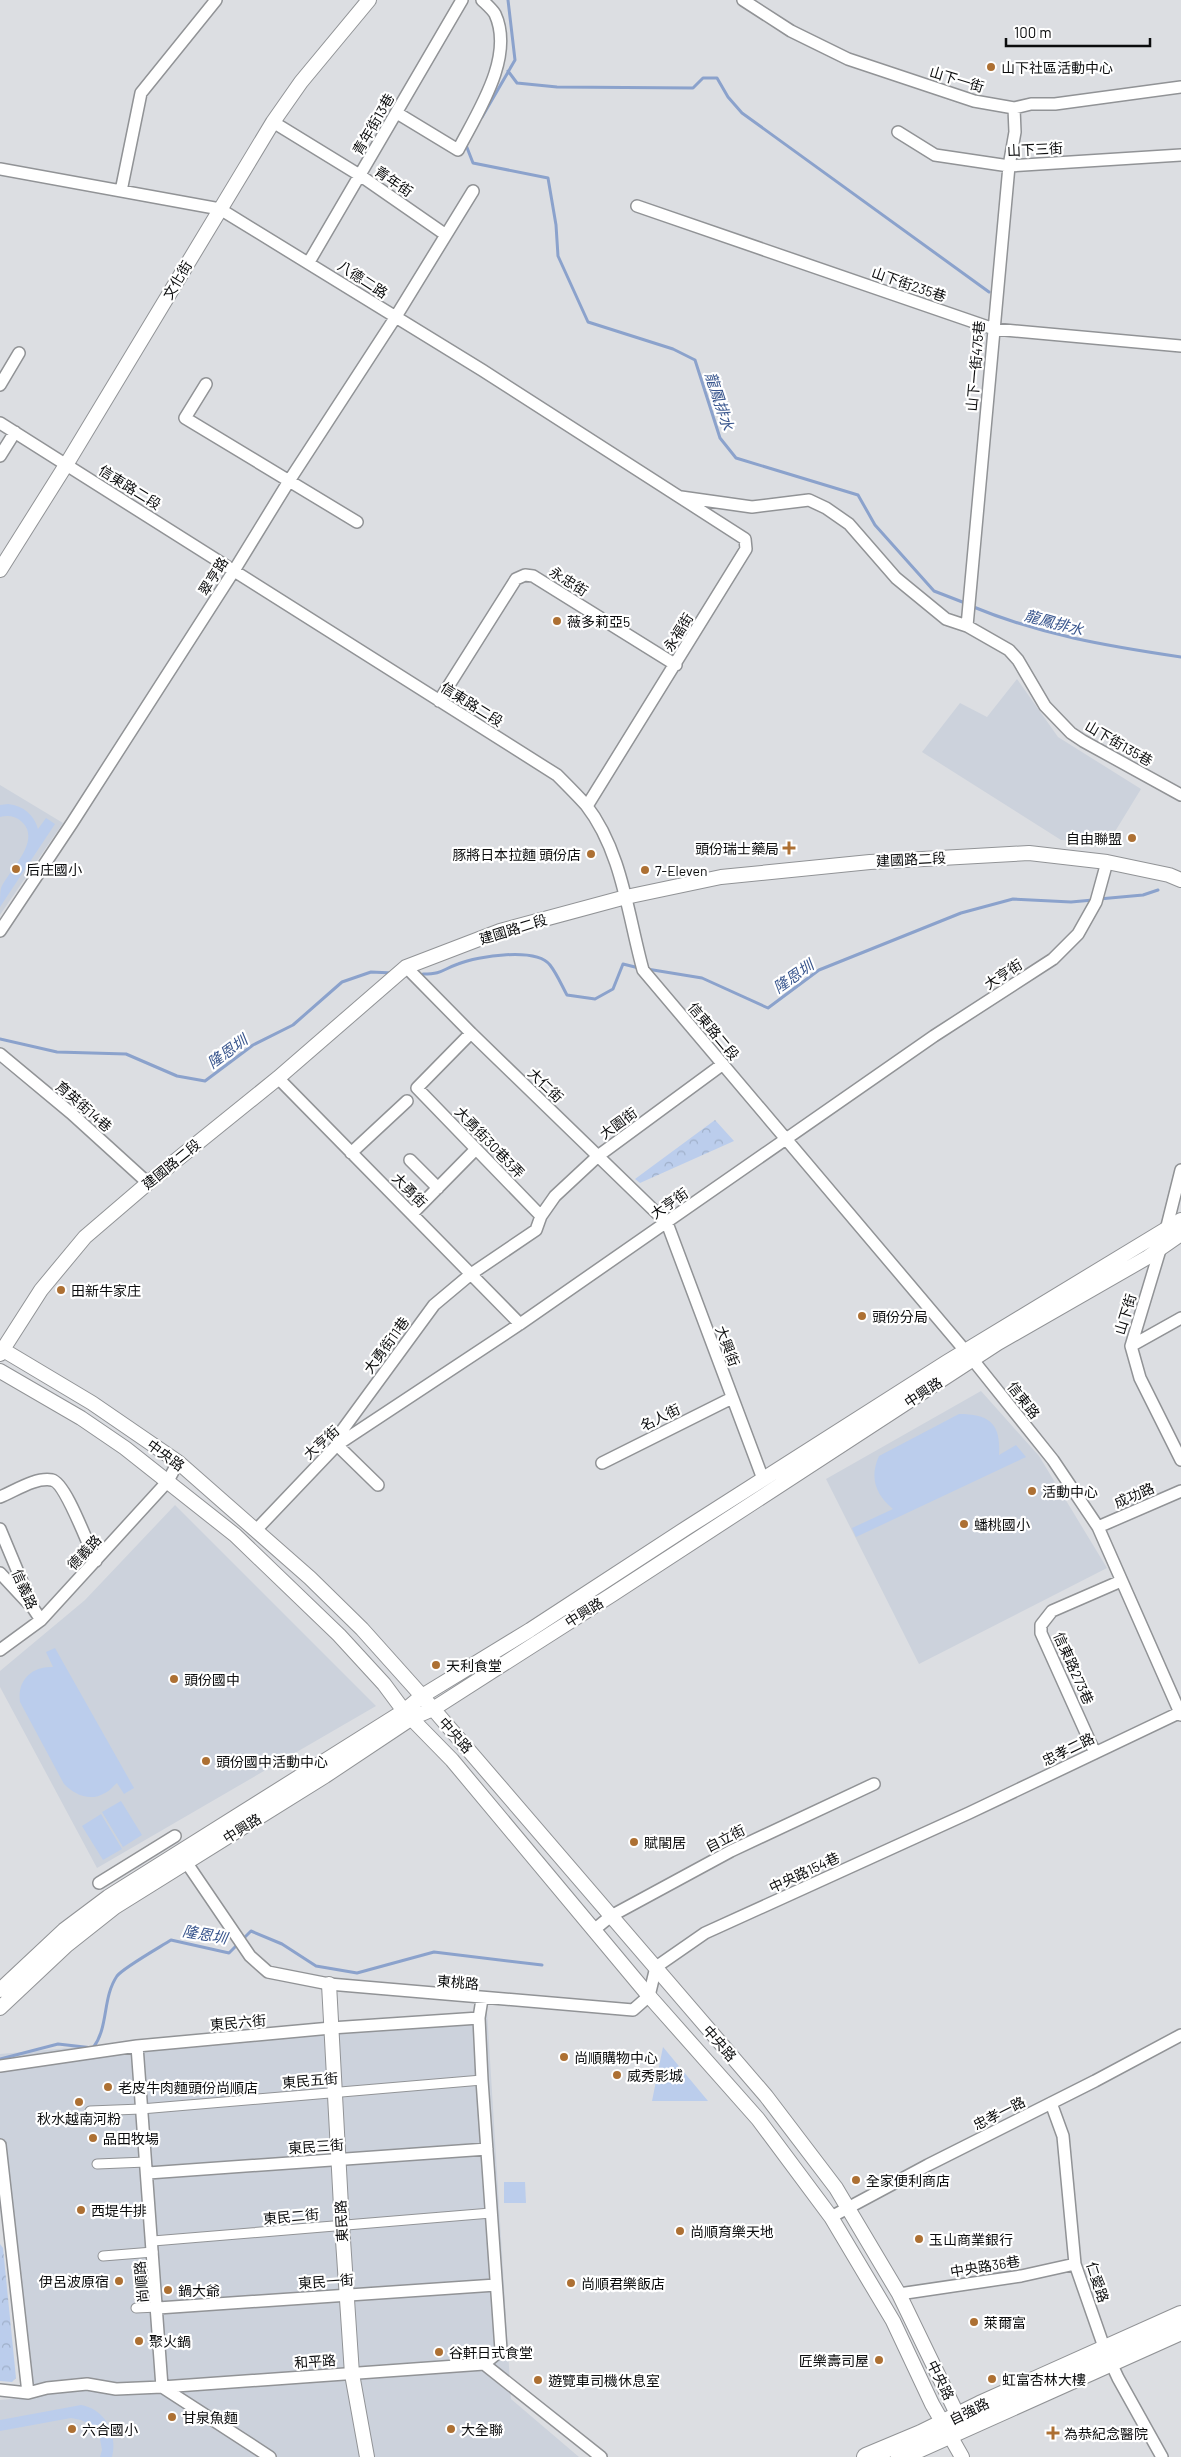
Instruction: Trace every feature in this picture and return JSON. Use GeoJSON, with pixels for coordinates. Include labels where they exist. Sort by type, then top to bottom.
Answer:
{"type":"FeatureCollection","features":[{"type":"Feature","properties":{"kind":"main road","name":"自強路"},"geometry":{"type":"LineString","coordinates":[[1108,2356],[1181,2315]]}},
{"type":"Feature","properties":{"kind":"main road","name":"自強路"},"geometry":{"type":"LineString","coordinates":[[866,2457],[950,2425],[1108,2356],[1181,2331]]}},
{"type":"Feature","properties":{"kind":"main road","name":"自強路"},"geometry":{"type":"LineString","coordinates":[[900,2457],[950,2425]]}},
{"type":"Feature","properties":{"kind":"street"},"geometry":{"type":"LineString","coordinates":[[121,191],[142,93],[216,0]]}},
{"type":"Feature","properties":{"kind":"street","name":"文化街"},"geometry":{"type":"LineString","coordinates":[[0,570],[66,465],[273,122],[301,82],[369,0]]}},
{"type":"Feature","properties":{"kind":"street","name":"青年街13巷"},"geometry":{"type":"LineString","coordinates":[[309,262],[361,176],[462,0]]}},
{"type":"Feature","properties":{"kind":"street"},"geometry":{"type":"LineString","coordinates":[[397,113],[458,150],[489,89],[497,66],[500,32],[494,12],[482,0]]}},
{"type":"Feature","properties":{"kind":"street","name":"山下一街"},"geometry":{"type":"LineString","coordinates":[[743,0],[791,31],[848,59],[974,101],[1014,108],[1031,104],[1054,104],[1181,87]]}},
{"type":"Feature","properties":{"kind":"street","name":"山下一街475巷"},"geometry":{"type":"LineString","coordinates":[[967,622],[1009,166],[1015,132],[1014,108]]}},
{"type":"Feature","properties":{"kind":"street","name":"青年街"},"geometry":{"type":"LineString","coordinates":[[273,122],[361,176],[446,235]]}},
{"type":"Feature","properties":{"kind":"street","name":"山下三街"},"geometry":{"type":"LineString","coordinates":[[898,132],[935,155],[1009,166],[1181,155]]}},
{"type":"Feature","properties":{"kind":"street","name":"八德二路"},"geometry":{"type":"LineString","coordinates":[[0,169],[220,209],[309,262],[395,318],[586,436],[677,497]]}},
{"type":"Feature","properties":{"kind":"street","name":"翠亨路"},"geometry":{"type":"LineString","coordinates":[[0,931],[72,823],[235,569],[289,481],[395,318],[473,191]]}},
{"type":"Feature","properties":{"kind":"street","name":"山下街235巷"},"geometry":{"type":"LineString","coordinates":[[637,206],[994,329],[1181,346]]}},
{"type":"Feature","properties":{"kind":"street"},"geometry":{"type":"LineString","coordinates":[[0,385],[19,353]]}},
{"type":"Feature","properties":{"kind":"street"},"geometry":{"type":"LineString","coordinates":[[206,384],[185,418],[357,522]]}},
{"type":"Feature","properties":{"kind":"street","name":"信東路二段"},"geometry":{"type":"LineString","coordinates":[[0,423],[235,569],[557,775],[587,806],[608,843],[626,897],[642,968],[786,1140]]}},
{"type":"Feature","properties":{"kind":"street"},"geometry":{"type":"LineString","coordinates":[[0,456],[14,432]]}},
{"type":"Feature","properties":{"kind":"street","name":"山下街135巷"},"geometry":{"type":"LineString","coordinates":[[677,497],[752,507],[809,500],[818,504],[849,524],[896,578],[946,619],[967,622],[1009,650],[1018,660],[1045,706],[1082,741],[1181,796]]}},
{"type":"Feature","properties":{"kind":"street","name":"永福街"},"geometry":{"type":"LineString","coordinates":[[587,806],[676,665],[746,549],[745,539],[677,497]]}},
{"type":"Feature","properties":{"kind":"street","name":"永忠街"},"geometry":{"type":"LineString","coordinates":[[439,701],[516,579],[526,575],[533,576],[676,665]]}},
{"type":"Feature","properties":{"kind":"street","name":"建國路二段"},"geometry":{"type":"LineString","coordinates":[[1,1351],[41,1290],[85,1237],[148,1182],[278,1078],[406,967],[500,931],[626,897],[721,877],[870,862],[1029,853],[1107,862],[1169,875],[1181,880]]}},
{"type":"Feature","properties":{"kind":"street","name":"大亨街"},"geometry":{"type":"LineString","coordinates":[[256,1530],[337,1445],[520,1324],[934,1036],[1053,959],[1078,934],[1097,899],[1107,862]]}},
{"type":"Feature","properties":{"kind":"street","name":"大仁街"},"geometry":{"type":"LineString","coordinates":[[406,967],[471,1033],[667,1223]]}},
{"type":"Feature","properties":{"kind":"street","name":"大勇街30巷3弄"},"geometry":{"type":"LineString","coordinates":[[471,1033],[417,1088],[541,1216]]}},
{"type":"Feature","properties":{"kind":"street","name":"育英街14巷"},"geometry":{"type":"LineString","coordinates":[[0,1054],[71,1113],[148,1182]]}},
{"type":"Feature","properties":{"kind":"street","name":"大園街"},"geometry":{"type":"LineString","coordinates":[[471,1274],[536,1230],[541,1216],[555,1196],[598,1156],[723,1064]]}},
{"type":"Feature","properties":{"kind":"street","name":"大勇街"},"geometry":{"type":"LineString","coordinates":[[278,1078],[520,1324]]}},
{"type":"Feature","properties":{"kind":"street"},"geometry":{"type":"LineString","coordinates":[[351,1153],[407,1101]]}},
{"type":"Feature","properties":{"kind":"street","name":"信東路"},"geometry":{"type":"LineString","coordinates":[[786,1140],[969,1356],[1053,1460],[1098,1527],[1180,1713]]}},
{"type":"Feature","properties":{"kind":"street"},"geometry":{"type":"LineString","coordinates":[[412,1214],[476,1148]]}},
{"type":"Feature","properties":{"kind":"street"},"geometry":{"type":"LineString","coordinates":[[410,1160],[438,1188]]}},
{"type":"Feature","properties":{"kind":"street","name":"山下街"},"geometry":{"type":"LineString","coordinates":[[1181,1170],[1166,1230],[1131,1346],[1140,1378],[1181,1460]]}},
{"type":"Feature","properties":{"kind":"street","name":"中興路"},"geometry":{"type":"LineString","coordinates":[[408,1715],[422,1696],[533,1636],[1181,1220]]}},
{"type":"Feature","properties":{"kind":"street","name":"大興街"},"geometry":{"type":"LineString","coordinates":[[667,1223],[763,1479]]}},
{"type":"Feature","properties":{"kind":"street","name":"中興路"},"geometry":{"type":"LineString","coordinates":[[0,2008],[67,1945],[115,1907],[183,1858],[408,1715],[433,1709],[533,1636],[763,1479],[969,1356],[998,1343],[1181,1234]]}},
{"type":"Feature","properties":{"kind":"street","name":"大勇街11巷"},"geometry":{"type":"LineString","coordinates":[[337,1445],[341,1432],[434,1305],[471,1274]]}},
{"type":"Feature","properties":{"kind":"street"},"geometry":{"type":"LineString","coordinates":[[1131,1346],[1181,1318]]}},
{"type":"Feature","properties":{"kind":"street","name":"中央路"},"geometry":{"type":"LineString","coordinates":[[1,1351],[92,1404],[178,1462],[256,1530],[362,1629],[422,1696],[766,2096],[836,2188],[899,2294],[950,2425]]}},
{"type":"Feature","properties":{"kind":"street","name":"中央路"},"geometry":{"type":"LineString","coordinates":[[0,1371],[81,1418],[168,1481],[236,1535],[306,1602],[384,1684],[408,1715],[452,1760],[649,1996],[758,2118],[831,2217],[893,2321],[950,2425]]}},
{"type":"Feature","properties":{"kind":"street","name":"名人街"},"geometry":{"type":"LineString","coordinates":[[602,1463],[732,1398]]}},
{"type":"Feature","properties":{"kind":"street"},"geometry":{"type":"LineString","coordinates":[[337,1445],[378,1485]]}},
{"type":"Feature","properties":{"kind":"street","name":"德義路"},"geometry":{"type":"LineString","coordinates":[[0,1650],[41,1620],[168,1481],[178,1462]]}},
{"type":"Feature","properties":{"kind":"street"},"geometry":{"type":"LineString","coordinates":[[0,1497],[39,1481],[51,1480],[58,1483],[67,1497],[96,1561]]}},
{"type":"Feature","properties":{"kind":"street","name":"成功路"},"geometry":{"type":"LineString","coordinates":[[1098,1527],[1181,1491]]}},
{"type":"Feature","properties":{"kind":"street","name":"信義路"},"geometry":{"type":"LineString","coordinates":[[0,1529],[33,1608],[41,1620]]}},
{"type":"Feature","properties":{"kind":"street"},"geometry":{"type":"LineString","coordinates":[[0,1573],[33,1608]]}},
{"type":"Feature","properties":{"kind":"street","name":"信東路273巷"},"geometry":{"type":"LineString","coordinates":[[1095,1753],[1041,1633],[1041,1625],[1052,1611],[1121,1581]]}},
{"type":"Feature","properties":{"kind":"street","name":"忠孝二路"},"geometry":{"type":"LineString","coordinates":[[969,1813],[1180,1713]]}},
{"type":"Feature","properties":{"kind":"street","name":"自立街"},"geometry":{"type":"LineString","coordinates":[[595,1929],[611,1916],[731,1851],[874,1784]]}},
{"type":"Feature","properties":{"kind":"street","name":"中央路154巷"},"geometry":{"type":"LineString","coordinates":[[656,1967],[705,1933],[969,1813]]}},
{"type":"Feature","properties":{"kind":"street"},"geometry":{"type":"LineString","coordinates":[[99,1883],[175,1836]]}},
{"type":"Feature","properties":{"kind":"street","name":"中興路"},"geometry":{"type":"LineString","coordinates":[[0,1990],[64,1930],[108,1897],[183,1858]]}},
{"type":"Feature","properties":{"kind":"street","name":"東桃路"},"geometry":{"type":"LineString","coordinates":[[183,1858],[250,1956],[268,1972],[329,1984],[482,1999],[633,2010],[649,1996]]}},
{"type":"Feature","properties":{"kind":"street"},"geometry":{"type":"LineString","coordinates":[[649,1996],[656,1967]]}},
{"type":"Feature","properties":{"kind":"street","name":"東民路"},"geometry":{"type":"LineString","coordinates":[[329,1984],[352,2374],[368,2457]]}},
{"type":"Feature","properties":{"kind":"street"},"geometry":{"type":"LineString","coordinates":[[482,1999],[480,2018],[482,2080],[501,2350],[484,2364],[601,2457]]}},
{"type":"Feature","properties":{"kind":"street","name":"東民六街"},"geometry":{"type":"LineString","coordinates":[[0,2066],[137,2046],[331,2028],[480,2018]]}},
{"type":"Feature","properties":{"kind":"street","name":"忠孝一路"},"geometry":{"type":"LineString","coordinates":[[831,2217],[1181,2035]]}},
{"type":"Feature","properties":{"kind":"street","name":"尚順路"},"geometry":{"type":"LineString","coordinates":[[137,2046],[158,2308],[162,2387]]}},
{"type":"Feature","properties":{"kind":"street","name":"東民五街"},"geometry":{"type":"LineString","coordinates":[[90,2110],[141,2108],[482,2080]]}},
{"type":"Feature","properties":{"kind":"street","name":"仁愛路"},"geometry":{"type":"LineString","coordinates":[[1051,2103],[1063,2136],[1075,2264],[1108,2356],[1162,2457]]}},
{"type":"Feature","properties":{"kind":"street"},"geometry":{"type":"LineString","coordinates":[[0,2144],[4,2233],[28,2393]]}},
{"type":"Feature","properties":{"kind":"street","name":"東民三街"},"geometry":{"type":"LineString","coordinates":[[147,2167],[338,2160],[487,2149]]}},
{"type":"Feature","properties":{"kind":"street"},"geometry":{"type":"LineString","coordinates":[[97,2164],[147,2167]]}},
{"type":"Feature","properties":{"kind":"street","name":"東民二街"},"geometry":{"type":"LineString","coordinates":[[103,2256],[153,2247],[342,2225],[491,2213]]}},
{"type":"Feature","properties":{"kind":"street","name":"中央路36巷"},"geometry":{"type":"LineString","coordinates":[[899,2294],[1021,2276],[1075,2264]]}},
{"type":"Feature","properties":{"kind":"street","name":"東民一街"},"geometry":{"type":"LineString","coordinates":[[158,2308],[496,2285]]}},
{"type":"Feature","properties":{"kind":"street"},"geometry":{"type":"LineString","coordinates":[[136,2308],[158,2308]]}},
{"type":"Feature","properties":{"kind":"street","name":"和平路"},"geometry":{"type":"LineString","coordinates":[[0,2390],[28,2393],[47,2388],[87,2384],[116,2389],[162,2387],[484,2364]]}},
{"type":"Feature","properties":{"kind":"street"},"geometry":{"type":"LineString","coordinates":[[162,2387],[270,2457]]}},
{"type":"Feature","properties":{"kind":"street"},"geometry":{"type":"LineString","coordinates":[[950,2425],[962,2457]]}},
{"type":"Feature","properties":{"kind":"shaded area"},"geometry":{"type":"Polygon","coordinates":[[[1017,679],[1058,737],[1141,789],[1108,843],[1061,840],[922,752],[960,703],[987,717],[1017,679]]]}},
{"type":"Feature","properties":{"kind":"shaded area","name":"后庄國小"},"geometry":{"type":"Polygon","coordinates":[[[0,785],[63,823],[0,915],[0,785]]]}},
{"type":"Feature","properties":{"kind":"shaded area","name":"蟠桃國小"},"geometry":{"type":"Polygon","coordinates":[[[981,1391],[1039,1456],[1107,1568],[919,1664],[826,1479],[981,1391]]]}},
{"type":"Feature","properties":{"kind":"shaded area","name":"頭份國中"},"geometry":{"type":"Polygon","coordinates":[[[175,1505],[376,1706],[97,1868],[0,1687],[0,1671],[85,1600],[175,1505]]]}},
{"type":"Feature","properties":{"kind":"shaded area"},"geometry":{"type":"Polygon","coordinates":[[[487,2011],[511,2399],[579,2457],[0,2457],[0,2400],[23,2398],[0,2167],[0,2054],[487,2011]]]}},
{"type":"Feature","properties":{"kind":"green space"},"geometry":{"type":"Polygon","coordinates":[[[8,804],[28,812],[34,819],[38,829],[46,818],[55,824],[0,907],[1,888],[22,855],[28,838],[27,830],[20,820],[12,816],[0,817],[0,805],[8,804]]]}},
{"type":"Feature","properties":{"kind":"green space"},"geometry":{"type":"Polygon","coordinates":[[[715,1120],[734,1141],[640,1183],[635,1179],[715,1120]]]}},
{"type":"Feature","properties":{"kind":"green space"},"geometry":{"type":"Polygon","coordinates":[[[959,1414],[979,1416],[991,1423],[998,1436],[999,1455],[1016,1445],[1026,1457],[856,1537],[852,1528],[893,1509],[882,1498],[876,1485],[875,1472],[879,1456],[959,1414]]]}},
{"type":"Feature","properties":{"kind":"green space"},"geometry":{"type":"Polygon","coordinates":[[[55,1648],[134,1788],[124,1794],[117,1783],[107,1792],[94,1797],[83,1796],[68,1788],[64,1784],[20,1702],[21,1687],[28,1676],[39,1669],[53,1667],[46,1652],[55,1648]]]}},
{"type":"Feature","properties":{"kind":"green space"},"geometry":{"type":"Polygon","coordinates":[[[121,1801],[142,1835],[123,1847],[102,1812],[121,1801]]]}},
{"type":"Feature","properties":{"kind":"green space"},"geometry":{"type":"Polygon","coordinates":[[[101,1814],[122,1849],[103,1860],[82,1826],[101,1814]]]}},
{"type":"Feature","properties":{"kind":"green space"},"geometry":{"type":"Polygon","coordinates":[[[663,2047],[708,2101],[652,2101],[663,2047]]]}},
{"type":"Feature","properties":{"kind":"green space"},"geometry":{"type":"Polygon","coordinates":[[[504,2182],[525,2182],[526,2203],[504,2203],[504,2182]]]}},
{"type":"Feature","properties":{"kind":"green space"},"geometry":{"type":"Polygon","coordinates":[[[0,2244],[3,2248],[16,2378],[12,2382],[0,2381],[0,2244]]]}},
{"type":"Feature","properties":{"kind":"green space"},"geometry":{"type":"Polygon","coordinates":[[[81,2405],[97,2412],[108,2424],[113,2440],[112,2457],[100,2457],[102,2450],[100,2439],[87,2423],[81,2420],[71,2418],[0,2431],[0,2420],[81,2405]]]}},
{"type":"Feature","properties":{"kind":"waterway","name":"龍鳳排水"},"geometry":{"type":"LineString","coordinates":[[482,117],[515,60],[508,0]]}},
{"type":"Feature","properties":{"kind":"waterway"},"geometry":{"type":"LineString","coordinates":[[508,71],[517,83],[557,87],[693,88],[703,78],[717,78],[728,97],[742,113],[989,292]]}},
{"type":"Feature","properties":{"kind":"waterway","name":"龍鳳排水"},"geometry":{"type":"LineString","coordinates":[[466,145],[473,163],[548,178],[556,225],[558,256],[588,322],[673,349],[695,360],[720,438],[736,458],[858,495],[875,525],[934,591],[965,603]]}},
{"type":"Feature","properties":{"kind":"waterway","name":"龍鳳排水"},"geometry":{"type":"LineString","coordinates":[[971,606],[1023,625],[1049,632],[1181,657]]}},
{"type":"Feature","properties":{"kind":"waterway","name":"隆恩圳"},"geometry":{"type":"LineString","coordinates":[[1099,899],[1143,895],[1158,890]]}},
{"type":"Feature","properties":{"kind":"waterway","name":"隆恩圳"},"geometry":{"type":"LineString","coordinates":[[647,969],[702,978],[768,1008],[819,970],[961,913],[1013,899],[1071,902],[1093,900]]}},
{"type":"Feature","properties":{"kind":"waterway","name":"隆恩圳"},"geometry":{"type":"LineString","coordinates":[[423,974],[438,972],[479,958],[506,955],[533,956],[543,959],[550,965],[567,995],[595,999],[613,989],[623,964],[639,968]]}},
{"type":"Feature","properties":{"kind":"waterway","name":"隆恩圳"},"geometry":{"type":"LineString","coordinates":[[0,1039],[57,1052],[126,1054],[177,1076],[205,1081],[253,1045],[293,1025],[342,982],[371,972],[393,973]]}},
{"type":"Feature","properties":{"kind":"waterway","name":"隆恩圳"},"geometry":{"type":"LineString","coordinates":[[0,2059],[58,2044],[93,2048],[98,2040],[109,1994],[117,1976],[171,1940],[229,1953],[251,1931],[282,1944],[316,1966],[357,1973],[434,1952],[542,1965]]}},
{"type":"Feature","properties":{"kind":"place","name":"山下社區活動中心"},"geometry":{"type":"Point","coordinates":[991,67]}},
{"type":"Feature","properties":{"kind":"place","name":"薇多莉亞5"},"geometry":{"type":"Point","coordinates":[557,621]}},
{"type":"Feature","properties":{"kind":"place","name":"自由聯盟"},"geometry":{"type":"Point","coordinates":[1132,838]}},
{"type":"Feature","properties":{"kind":"place","name":"頭份瑞士藥局"},"geometry":{"type":"Point","coordinates":[789,848]}},
{"type":"Feature","properties":{"kind":"place","name":"豚將日本拉麵 頭份店"},"geometry":{"type":"Point","coordinates":[591,854]}},
{"type":"Feature","properties":{"kind":"place","name":"后庄國小"},"geometry":{"type":"Point","coordinates":[16,869]}},
{"type":"Feature","properties":{"kind":"place","name":"7-Eleven"},"geometry":{"type":"Point","coordinates":[645,870]}},
{"type":"Feature","properties":{"kind":"place","name":"田新牛家庄"},"geometry":{"type":"Point","coordinates":[61,1290]}},
{"type":"Feature","properties":{"kind":"place","name":"頭份分局"},"geometry":{"type":"Point","coordinates":[862,1316]}},
{"type":"Feature","properties":{"kind":"place","name":"活動中心"},"geometry":{"type":"Point","coordinates":[1032,1491]}},
{"type":"Feature","properties":{"kind":"place","name":"蟠桃國小"},"geometry":{"type":"Point","coordinates":[964,1524]}},
{"type":"Feature","properties":{"kind":"place","name":"天利食堂"},"geometry":{"type":"Point","coordinates":[436,1665]}},
{"type":"Feature","properties":{"kind":"place","name":"頭份國中"},"geometry":{"type":"Point","coordinates":[174,1679]}},
{"type":"Feature","properties":{"kind":"place","name":"頭份國中活動中心"},"geometry":{"type":"Point","coordinates":[206,1761]}},
{"type":"Feature","properties":{"kind":"place","name":"賦閣居"},"geometry":{"type":"Point","coordinates":[634,1842]}},
{"type":"Feature","properties":{"kind":"place","name":"尚順購物中心"},"geometry":{"type":"Point","coordinates":[564,2057]}},
{"type":"Feature","properties":{"kind":"place","name":"威秀影城"},"geometry":{"type":"Point","coordinates":[617,2075]}},
{"type":"Feature","properties":{"kind":"place","name":"老皮牛肉麵頭份尚順店"},"geometry":{"type":"Point","coordinates":[108,2087]}},
{"type":"Feature","properties":{"kind":"place","name":"秋水越南河粉"},"geometry":{"type":"Point","coordinates":[79,2102]}},
{"type":"Feature","properties":{"kind":"place","name":"品田牧場"},"geometry":{"type":"Point","coordinates":[93,2138]}},
{"type":"Feature","properties":{"kind":"place","name":"全家便利商店"},"geometry":{"type":"Point","coordinates":[856,2180]}},
{"type":"Feature","properties":{"kind":"place","name":"西堤牛排"},"geometry":{"type":"Point","coordinates":[81,2210]}},
{"type":"Feature","properties":{"kind":"place","name":"尚順育樂天地"},"geometry":{"type":"Point","coordinates":[680,2231]}},
{"type":"Feature","properties":{"kind":"place","name":"玉山商業銀行"},"geometry":{"type":"Point","coordinates":[919,2239]}},
{"type":"Feature","properties":{"kind":"place","name":"伊呂波原宿"},"geometry":{"type":"Point","coordinates":[119,2281]}},
{"type":"Feature","properties":{"kind":"place","name":"尚順君樂飯店"},"geometry":{"type":"Point","coordinates":[571,2283]}},
{"type":"Feature","properties":{"kind":"place","name":"鍋大爺"},"geometry":{"type":"Point","coordinates":[168,2290]}},
{"type":"Feature","properties":{"kind":"place","name":"萊爾富"},"geometry":{"type":"Point","coordinates":[974,2322]}},
{"type":"Feature","properties":{"kind":"place","name":"聚火鍋"},"geometry":{"type":"Point","coordinates":[139,2341]}},
{"type":"Feature","properties":{"kind":"place","name":"谷軒日式食堂"},"geometry":{"type":"Point","coordinates":[439,2352]}},
{"type":"Feature","properties":{"kind":"place","name":"匠樂壽司屋"},"geometry":{"type":"Point","coordinates":[879,2360]}},
{"type":"Feature","properties":{"kind":"place","name":"虹富杏林大樓"},"geometry":{"type":"Point","coordinates":[992,2379]}},
{"type":"Feature","properties":{"kind":"place","name":"遊覽車司機休息室"},"geometry":{"type":"Point","coordinates":[538,2380]}},
{"type":"Feature","properties":{"kind":"place","name":"甘泉魚麵"},"geometry":{"type":"Point","coordinates":[172,2417]}},
{"type":"Feature","properties":{"kind":"place","name":"六合國小"},"geometry":{"type":"Point","coordinates":[72,2429]}},
{"type":"Feature","properties":{"kind":"place","name":"大全聯"},"geometry":{"type":"Point","coordinates":[451,2429]}},
{"type":"Feature","properties":{"kind":"place","name":"為恭紀念醫院"},"geometry":{"type":"Point","coordinates":[1053,2433]}}]}
